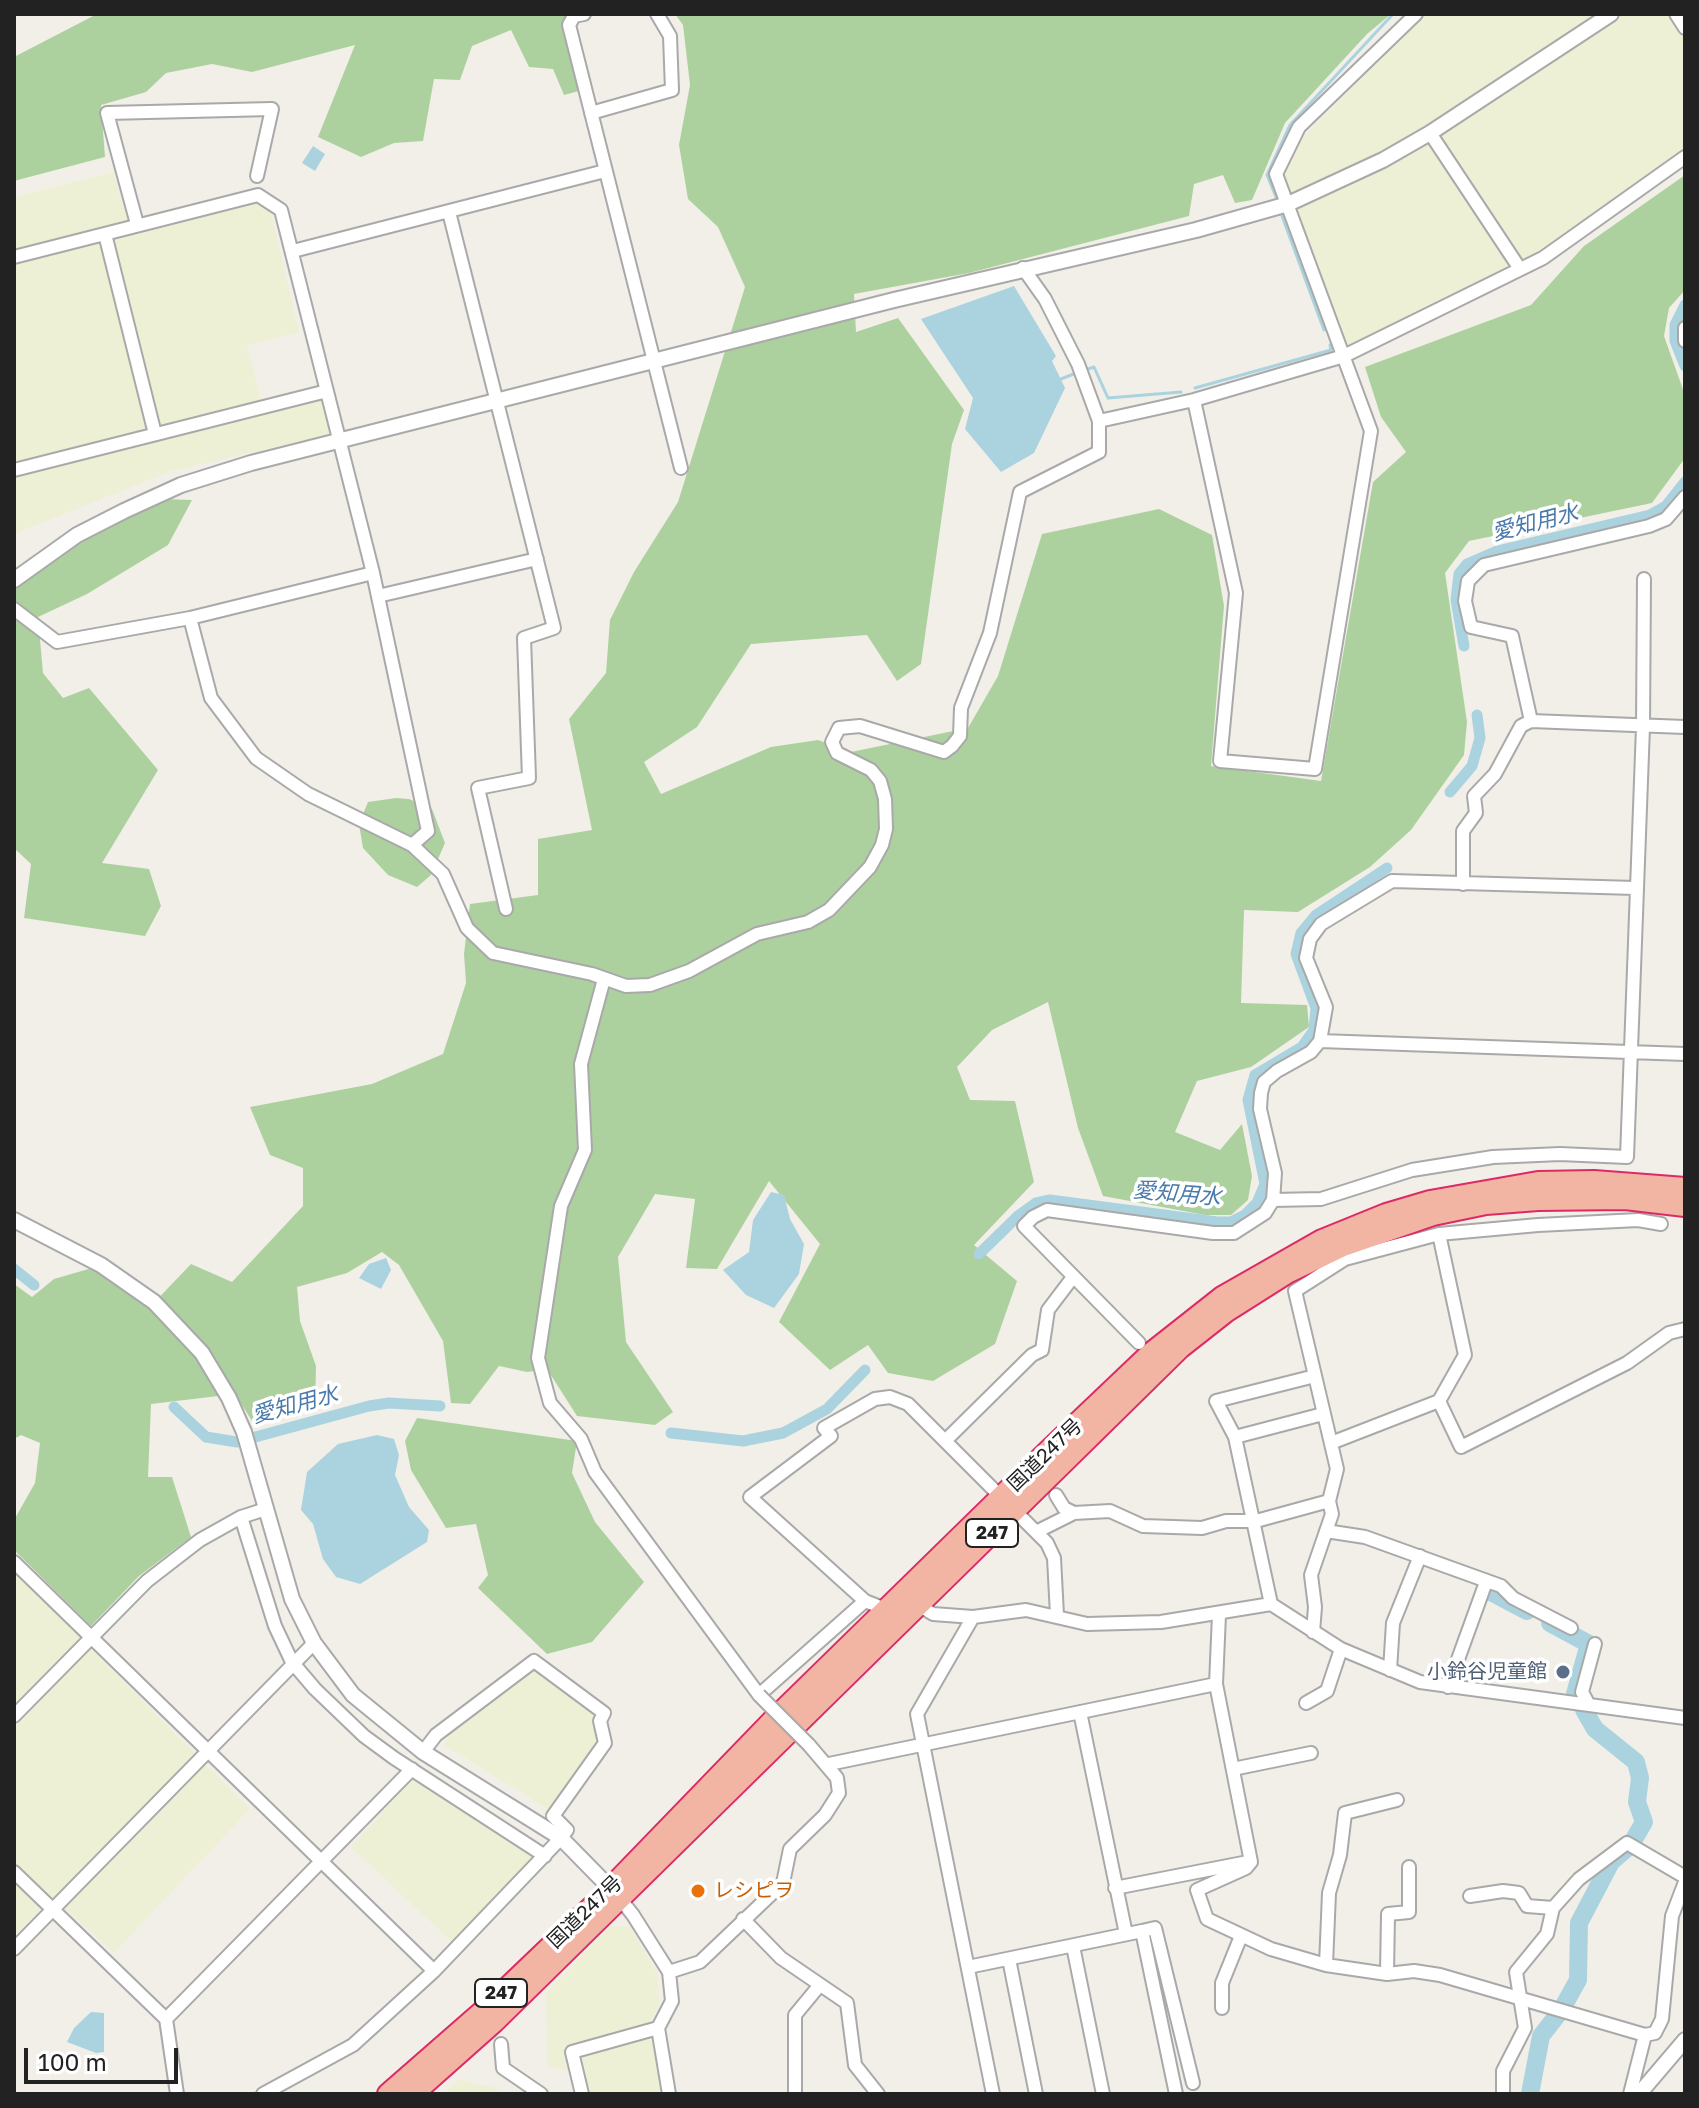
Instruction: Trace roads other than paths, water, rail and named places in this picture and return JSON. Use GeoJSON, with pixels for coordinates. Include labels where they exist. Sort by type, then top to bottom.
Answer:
{"type":"FeatureCollection","features":[{"type":"Feature","properties":{"kind":"highway","name":"国道247号"},"geometry":{"type":"LineString","coordinates":[[388,2094],[615,1893],[920,1606],[1008,1504],[1151,1353],[1196,1316],[1269,1268],[1322,1240],[1386,1214],[1491,1188],[1594,1181],[1685,1188]]}},
{"type":"Feature","properties":{"kind":"highway","name":"国道247号"},"geometry":{"type":"LineString","coordinates":[[413,2094],[494,2022],[773,1720],[888,1610],[1180,1348],[1227,1311],[1287,1273],[1343,1246],[1433,1215],[1486,1204],[1578,1199],[1685,1206]]}},
{"type":"Feature","properties":{"kind":"street"},"geometry":{"type":"LineString","coordinates":[[584,14],[574,16],[569,25],[681,468]]}},
{"type":"Feature","properties":{"kind":"street"},"geometry":{"type":"LineString","coordinates":[[591,113],[672,90],[670,36],[657,14]]}},
{"type":"Feature","properties":{"kind":"street"},"geometry":{"type":"LineString","coordinates":[[1194,400],[1236,593],[1220,761],[1315,769],[1371,431],[1276,174],[1299,127],[1416,14]]}},
{"type":"Feature","properties":{"kind":"street"},"geometry":{"type":"LineString","coordinates":[[14,580],[77,535],[181,485],[339,441],[1023,268],[1196,230],[1288,204],[1383,160],[1430,133],[1611,14]]}},
{"type":"Feature","properties":{"kind":"street"},"geometry":{"type":"LineString","coordinates":[[1676,14],[1685,28]]}},
{"type":"Feature","properties":{"kind":"street"},"geometry":{"type":"LineString","coordinates":[[137,224],[107,113],[272,109],[257,176]]}},
{"type":"Feature","properties":{"kind":"street"},"geometry":{"type":"LineString","coordinates":[[1430,133],[1520,269]]}},
{"type":"Feature","properties":{"kind":"street"},"geometry":{"type":"LineString","coordinates":[[1099,421],[1194,400],[1344,356],[1555,249],[1685,157]]}},
{"type":"Feature","properties":{"kind":"street"},"geometry":{"type":"LineString","coordinates":[[293,251],[605,171]]}},
{"type":"Feature","properties":{"kind":"street"},"geometry":{"type":"LineString","coordinates":[[14,257],[258,195],[281,210],[373,573],[428,831],[412,845]]}},
{"type":"Feature","properties":{"kind":"street"},"geometry":{"type":"LineString","coordinates":[[449,212],[554,628],[524,638],[529,778],[478,788],[506,909]]}},
{"type":"Feature","properties":{"kind":"street"},"geometry":{"type":"LineString","coordinates":[[105,234],[155,434]]}},
{"type":"Feature","properties":{"kind":"street"},"geometry":{"type":"LineString","coordinates":[[190,618],[211,698],[256,758],[308,794],[412,845],[443,874],[467,928],[493,953],[626,986],[662,982],[757,934],[808,922],[829,910],[870,867],[882,845],[885,799],[880,781],[871,770],[837,753],[832,742],[839,728],[860,726],[944,752],[952,746],[960,736],[961,708],[990,633],[1020,492],[1099,452],[1099,421],[1078,364],[1045,299],[1023,268]]}},
{"type":"Feature","properties":{"kind":"street"},"geometry":{"type":"LineString","coordinates":[[1685,328],[1685,341]]}},
{"type":"Feature","properties":{"kind":"street"},"geometry":{"type":"LineString","coordinates":[[14,470],[327,391]]}},
{"type":"Feature","properties":{"kind":"street"},"geometry":{"type":"LineString","coordinates":[[1531,721],[1512,636],[1471,627],[1465,601],[1468,581],[1484,565],[1649,526],[1666,519],[1685,497]]}},
{"type":"Feature","properties":{"kind":"street"},"geometry":{"type":"LineString","coordinates":[[378,596],[537,559]]}},
{"type":"Feature","properties":{"kind":"street"},"geometry":{"type":"LineString","coordinates":[[16,610],[57,642],[190,618],[373,573]]}},
{"type":"Feature","properties":{"kind":"street"},"geometry":{"type":"LineString","coordinates":[[1273,1200],[1321,1199],[1412,1170],[1493,1157],[1560,1154],[1627,1157],[1643,727],[1644,579]]}},
{"type":"Feature","properties":{"kind":"street"},"geometry":{"type":"LineString","coordinates":[[1463,884],[1463,831],[1476,813],[1474,796],[1495,774],[1521,726],[1531,721],[1685,727]]}},
{"type":"Feature","properties":{"kind":"street"},"geometry":{"type":"LineString","coordinates":[[1139,1343],[1024,1226],[1047,1210],[1213,1233],[1234,1233],[1265,1213],[1273,1200],[1275,1173],[1260,1109],[1261,1093],[1264,1082],[1277,1071],[1303,1058],[1320,1041],[1326,1007],[1306,958],[1310,939],[1321,924],[1392,881],[1635,888]]}},
{"type":"Feature","properties":{"kind":"street"},"geometry":{"type":"LineString","coordinates":[[604,979],[581,1064],[585,1150],[561,1206],[538,1358],[550,1403],[581,1439],[595,1472],[759,1695],[829,1764],[837,1778],[839,1793],[825,1815],[790,1849],[783,1883],[700,1962],[669,1972]]}},
{"type":"Feature","properties":{"kind":"street"},"geometry":{"type":"LineString","coordinates":[[1320,1041],[1685,1054]]}},
{"type":"Feature","properties":{"kind":"street"},"geometry":{"type":"LineString","coordinates":[[14,1220],[101,1265],[154,1302],[202,1353],[229,1398],[244,1432],[292,1599],[314,1643],[353,1695],[423,1752],[561,1838],[615,1893],[669,1972],[672,2001],[658,2028],[669,2094]]}},
{"type":"Feature","properties":{"kind":"street"},"geometry":{"type":"LineString","coordinates":[[1313,1632],[1315,1607],[1311,1575],[1332,1514],[1329,1501],[1337,1469],[1295,1291],[1345,1259],[1439,1234],[1638,1220],[1661,1224]]}},
{"type":"Feature","properties":{"kind":"street"},"geometry":{"type":"LineString","coordinates":[[1331,1443],[1439,1401],[1465,1355],[1439,1234]]}},
{"type":"Feature","properties":{"kind":"street"},"geometry":{"type":"LineString","coordinates":[[945,1441],[1032,1355],[1042,1350],[1048,1310],[1073,1277]]}},
{"type":"Feature","properties":{"kind":"street"},"geometry":{"type":"LineString","coordinates":[[1439,1401],[1461,1447],[1627,1363],[1669,1333],[1685,1329]]}},
{"type":"Feature","properties":{"kind":"street"},"geometry":{"type":"LineString","coordinates":[[1315,1376],[1216,1401],[1235,1437],[1256,1521],[1262,1573],[1271,1604],[1341,1649],[1420,1682],[1685,1718]]}},
{"type":"Feature","properties":{"kind":"street"},"geometry":{"type":"LineString","coordinates":[[888,1610],[865,1601],[750,1497],[831,1436],[824,1428],[875,1399],[890,1397],[908,1404],[1036,1532],[1054,1558],[1057,1615]]}},
{"type":"Feature","properties":{"kind":"street"},"geometry":{"type":"LineString","coordinates":[[1235,1437],[1323,1414]]}},
{"type":"Feature","properties":{"kind":"street"},"geometry":{"type":"LineString","coordinates":[[1056,1495],[1064,1508],[1074,1513]]}},
{"type":"Feature","properties":{"kind":"street"},"geometry":{"type":"LineString","coordinates":[[1036,1532],[1074,1513],[1110,1511],[1143,1526],[1202,1528],[1226,1521],[1256,1521],[1329,1501]]}},
{"type":"Feature","properties":{"kind":"street"},"geometry":{"type":"LineString","coordinates":[[14,1716],[147,1581],[200,1540],[241,1517],[266,1509]]}},
{"type":"Feature","properties":{"kind":"street"},"geometry":{"type":"LineString","coordinates":[[241,1517],[260,1584],[292,1662],[364,1736],[545,1856]]}},
{"type":"Feature","properties":{"kind":"street"},"geometry":{"type":"LineString","coordinates":[[1326,1531],[1365,1537],[1501,1586],[1513,1598],[1571,1628]]}},
{"type":"Feature","properties":{"kind":"street"},"geometry":{"type":"LineString","coordinates":[[1390,1670],[1393,1623],[1420,1556]]}},
{"type":"Feature","properties":{"kind":"street"},"geometry":{"type":"LineString","coordinates":[[14,1562],[434,1971]]}},
{"type":"Feature","properties":{"kind":"street"},"geometry":{"type":"LineString","coordinates":[[1448,1687],[1486,1582]]}},
{"type":"Feature","properties":{"kind":"street"},"geometry":{"type":"LineString","coordinates":[[759,1695],[865,1601]]}},
{"type":"Feature","properties":{"kind":"street"},"geometry":{"type":"LineString","coordinates":[[920,1606],[933,1614],[973,1617],[1026,1610],[1087,1624],[1161,1622],[1219,1615],[1271,1604]]}},
{"type":"Feature","properties":{"kind":"street"},"geometry":{"type":"LineString","coordinates":[[1219,1615],[1216,1684],[1251,1862]]}},
{"type":"Feature","properties":{"kind":"street"},"geometry":{"type":"LineString","coordinates":[[973,1617],[917,1714],[993,2094]]}},
{"type":"Feature","properties":{"kind":"street"},"geometry":{"type":"LineString","coordinates":[[14,1949],[292,1662],[314,1643]]}},
{"type":"Feature","properties":{"kind":"street"},"geometry":{"type":"LineString","coordinates":[[1589,1705],[1582,1692],[1595,1644]]}},
{"type":"Feature","properties":{"kind":"street"},"geometry":{"type":"LineString","coordinates":[[1306,1703],[1327,1691],[1341,1649]]}},
{"type":"Feature","properties":{"kind":"street"},"geometry":{"type":"LineString","coordinates":[[263,2094],[353,2045],[434,1971],[545,1856],[567,1830],[553,1816],[605,1743],[600,1721],[604,1713],[534,1661],[436,1735],[423,1752]]}},
{"type":"Feature","properties":{"kind":"street"},"geometry":{"type":"LineString","coordinates":[[829,1764],[1216,1684]]}},
{"type":"Feature","properties":{"kind":"street"},"geometry":{"type":"LineString","coordinates":[[1080,1712],[1126,1934]]}},
{"type":"Feature","properties":{"kind":"street"},"geometry":{"type":"LineString","coordinates":[[1233,1769],[1311,1753]]}},
{"type":"Feature","properties":{"kind":"street"},"geometry":{"type":"LineString","coordinates":[[166,2019],[412,1769]]}},
{"type":"Feature","properties":{"kind":"street"},"geometry":{"type":"LineString","coordinates":[[1326,1965],[1329,1893],[1340,1855],[1345,1813],[1397,1800]]}},
{"type":"Feature","properties":{"kind":"street"},"geometry":{"type":"LineString","coordinates":[[1251,1862],[1246,1868],[1197,1890],[1207,1919],[1271,1949],[1326,1965],[1387,1974],[1414,1971],[1440,1975],[1519,1996],[1645,2035],[1655,2033],[1662,2019],[1672,1916],[1685,1880],[1627,1843],[1579,1879],[1553,1908],[1547,1934],[1516,1972],[1519,1996],[1525,2028],[1503,2071],[1503,2094]]}},
{"type":"Feature","properties":{"kind":"street"},"geometry":{"type":"LineString","coordinates":[[1115,1888],[1251,1862]]}},
{"type":"Feature","properties":{"kind":"street"},"geometry":{"type":"LineString","coordinates":[[1387,1974],[1388,1914],[1409,1912],[1409,1867]]}},
{"type":"Feature","properties":{"kind":"street"},"geometry":{"type":"LineString","coordinates":[[14,1872],[166,2019],[177,2094]]}},
{"type":"Feature","properties":{"kind":"street"},"geometry":{"type":"LineString","coordinates":[[1470,1896],[1503,1891],[1519,1893],[1527,1906],[1553,1908]]}},
{"type":"Feature","properties":{"kind":"street"},"geometry":{"type":"LineString","coordinates":[[743,1919],[781,1958],[847,2003],[855,2065],[878,2094]]}},
{"type":"Feature","properties":{"kind":"street"},"geometry":{"type":"LineString","coordinates":[[968,1967],[1155,1928],[1193,2083]]}},
{"type":"Feature","properties":{"kind":"street"},"geometry":{"type":"LineString","coordinates":[[1142,1931],[1176,2094]]}},
{"type":"Feature","properties":{"kind":"street"},"geometry":{"type":"LineString","coordinates":[[1222,2008],[1222,1983],[1241,1936]]}},
{"type":"Feature","properties":{"kind":"street"},"geometry":{"type":"LineString","coordinates":[[1073,1946],[1103,2094]]}},
{"type":"Feature","properties":{"kind":"street"},"geometry":{"type":"LineString","coordinates":[[1009,1959],[1036,2094]]}},
{"type":"Feature","properties":{"kind":"street"},"geometry":{"type":"LineString","coordinates":[[795,2094],[795,2015],[819,1986]]}},
{"type":"Feature","properties":{"kind":"street"},"geometry":{"type":"LineString","coordinates":[[582,2094],[572,2052],[658,2028]]}},
{"type":"Feature","properties":{"kind":"street"},"geometry":{"type":"LineString","coordinates":[[1630,2094],[1645,2035]]}},
{"type":"Feature","properties":{"kind":"street"},"geometry":{"type":"LineString","coordinates":[[1639,2094],[1685,2040]]}},
{"type":"Feature","properties":{"kind":"street"},"geometry":{"type":"LineString","coordinates":[[501,2044],[503,2068],[541,2094]]}},
{"type":"Feature","properties":{"kind":"water"},"geometry":{"type":"Polygon","coordinates":[[[313,146],[325,154],[315,171],[302,163],[313,146]]]}},
{"type":"Feature","properties":{"kind":"water"},"geometry":{"type":"Polygon","coordinates":[[[1014,286],[1056,356],[1052,361],[1065,388],[1034,453],[1001,472],[965,429],[973,398],[921,319],[1014,286]]]}},
{"type":"Feature","properties":{"kind":"water"},"geometry":{"type":"Polygon","coordinates":[[[771,1192],[784,1195],[790,1219],[804,1244],[799,1274],[774,1308],[746,1295],[723,1270],[749,1252],[753,1220],[771,1192]]]}},
{"type":"Feature","properties":{"kind":"water"},"geometry":{"type":"Polygon","coordinates":[[[386,1258],[391,1270],[381,1289],[359,1278],[369,1264],[386,1258]]]}},
{"type":"Feature","properties":{"kind":"water"},"geometry":{"type":"Polygon","coordinates":[[[377,1435],[394,1439],[399,1455],[395,1475],[409,1507],[429,1530],[427,1542],[360,1584],[336,1577],[323,1559],[313,1524],[301,1510],[307,1472],[338,1444],[377,1435]]]}},
{"type":"Feature","properties":{"kind":"water"},"geometry":{"type":"Polygon","coordinates":[[[91,2012],[104,2013],[104,2052],[96,2053],[67,2042],[74,2028],[91,2012]]]}},
{"type":"Feature","properties":{"kind":"waterway"},"geometry":{"type":"LineString","coordinates":[[1276,197],[1267,175],[1290,125],[1393,14]]}},
{"type":"Feature","properties":{"kind":"waterway"},"geometry":{"type":"LineString","coordinates":[[1282,216],[1324,330]]}},
{"type":"Feature","properties":{"kind":"waterway","name":"愛知用水"},"geometry":{"type":"LineString","coordinates":[[1685,305],[1675,325],[1675,341],[1685,366]]}},
{"type":"Feature","properties":{"kind":"waterway"},"geometry":{"type":"LineString","coordinates":[[1195,388],[1331,350],[1330,345]]}},
{"type":"Feature","properties":{"kind":"waterway"},"geometry":{"type":"LineString","coordinates":[[1085,370],[1094,367],[1108,398],[1181,392]]}},
{"type":"Feature","properties":{"kind":"waterway"},"geometry":{"type":"LineString","coordinates":[[1061,379],[1076,373]]}},
{"type":"Feature","properties":{"kind":"waterway","name":"愛知用水"},"geometry":{"type":"LineString","coordinates":[[1464,646],[1456,600],[1459,574],[1467,564],[1497,551],[1650,515],[1666,506],[1685,482]]}},
{"type":"Feature","properties":{"kind":"waterway","name":"愛知用水"},"geometry":{"type":"LineString","coordinates":[[1450,792],[1472,766],[1480,738],[1477,715]]}},
{"type":"Feature","properties":{"kind":"waterway","name":"愛知用水"},"geometry":{"type":"LineString","coordinates":[[979,1254],[1018,1216],[1036,1203],[1050,1200],[1217,1222],[1231,1222],[1245,1215],[1257,1203],[1265,1184],[1248,1100],[1255,1075],[1302,1047],[1314,1030],[1316,1008],[1296,954],[1301,933],[1316,915],[1387,868]]}},
{"type":"Feature","properties":{"kind":"waterway","name":"愛知用水"},"geometry":{"type":"LineString","coordinates":[[14,1269],[34,1285]]}},
{"type":"Feature","properties":{"kind":"waterway","name":"愛知用水"},"geometry":{"type":"LineString","coordinates":[[671,1433],[743,1441],[783,1433],[827,1409],[865,1370]]}},
{"type":"Feature","properties":{"kind":"waterway","name":"愛知用水"},"geometry":{"type":"LineString","coordinates":[[174,1407],[206,1437],[237,1442],[369,1406],[389,1403],[440,1406]]}},
{"type":"Feature","properties":{"kind":"waterway"},"geometry":{"type":"LineString","coordinates":[[1491,1592],[1527,1611]]}},
{"type":"Feature","properties":{"kind":"waterway"},"geometry":{"type":"LineString","coordinates":[[1550,1623],[1589,1644],[1575,1694],[1579,1698]]}},
{"type":"Feature","properties":{"kind":"waterway"},"geometry":{"type":"LineString","coordinates":[[1584,1710],[1595,1729],[1636,1762],[1640,1778],[1637,1802],[1644,1822],[1633,1841]]}},
{"type":"Feature","properties":{"kind":"waterway"},"geometry":{"type":"LineString","coordinates":[[1563,2007],[1578,1980],[1579,1923],[1611,1862],[1626,1849]]}},
{"type":"Feature","properties":{"kind":"waterway"},"geometry":{"type":"LineString","coordinates":[[1530,2094],[1541,2036],[1559,2013]]}},
{"type":"Feature","properties":{"kind":"place","name":"小鈴谷児童館"},"geometry":{"type":"Point","coordinates":[1563,1672]}},
{"type":"Feature","properties":{"kind":"place","name":"レシピヲ"},"geometry":{"type":"Point","coordinates":[698,1891]}}]}
